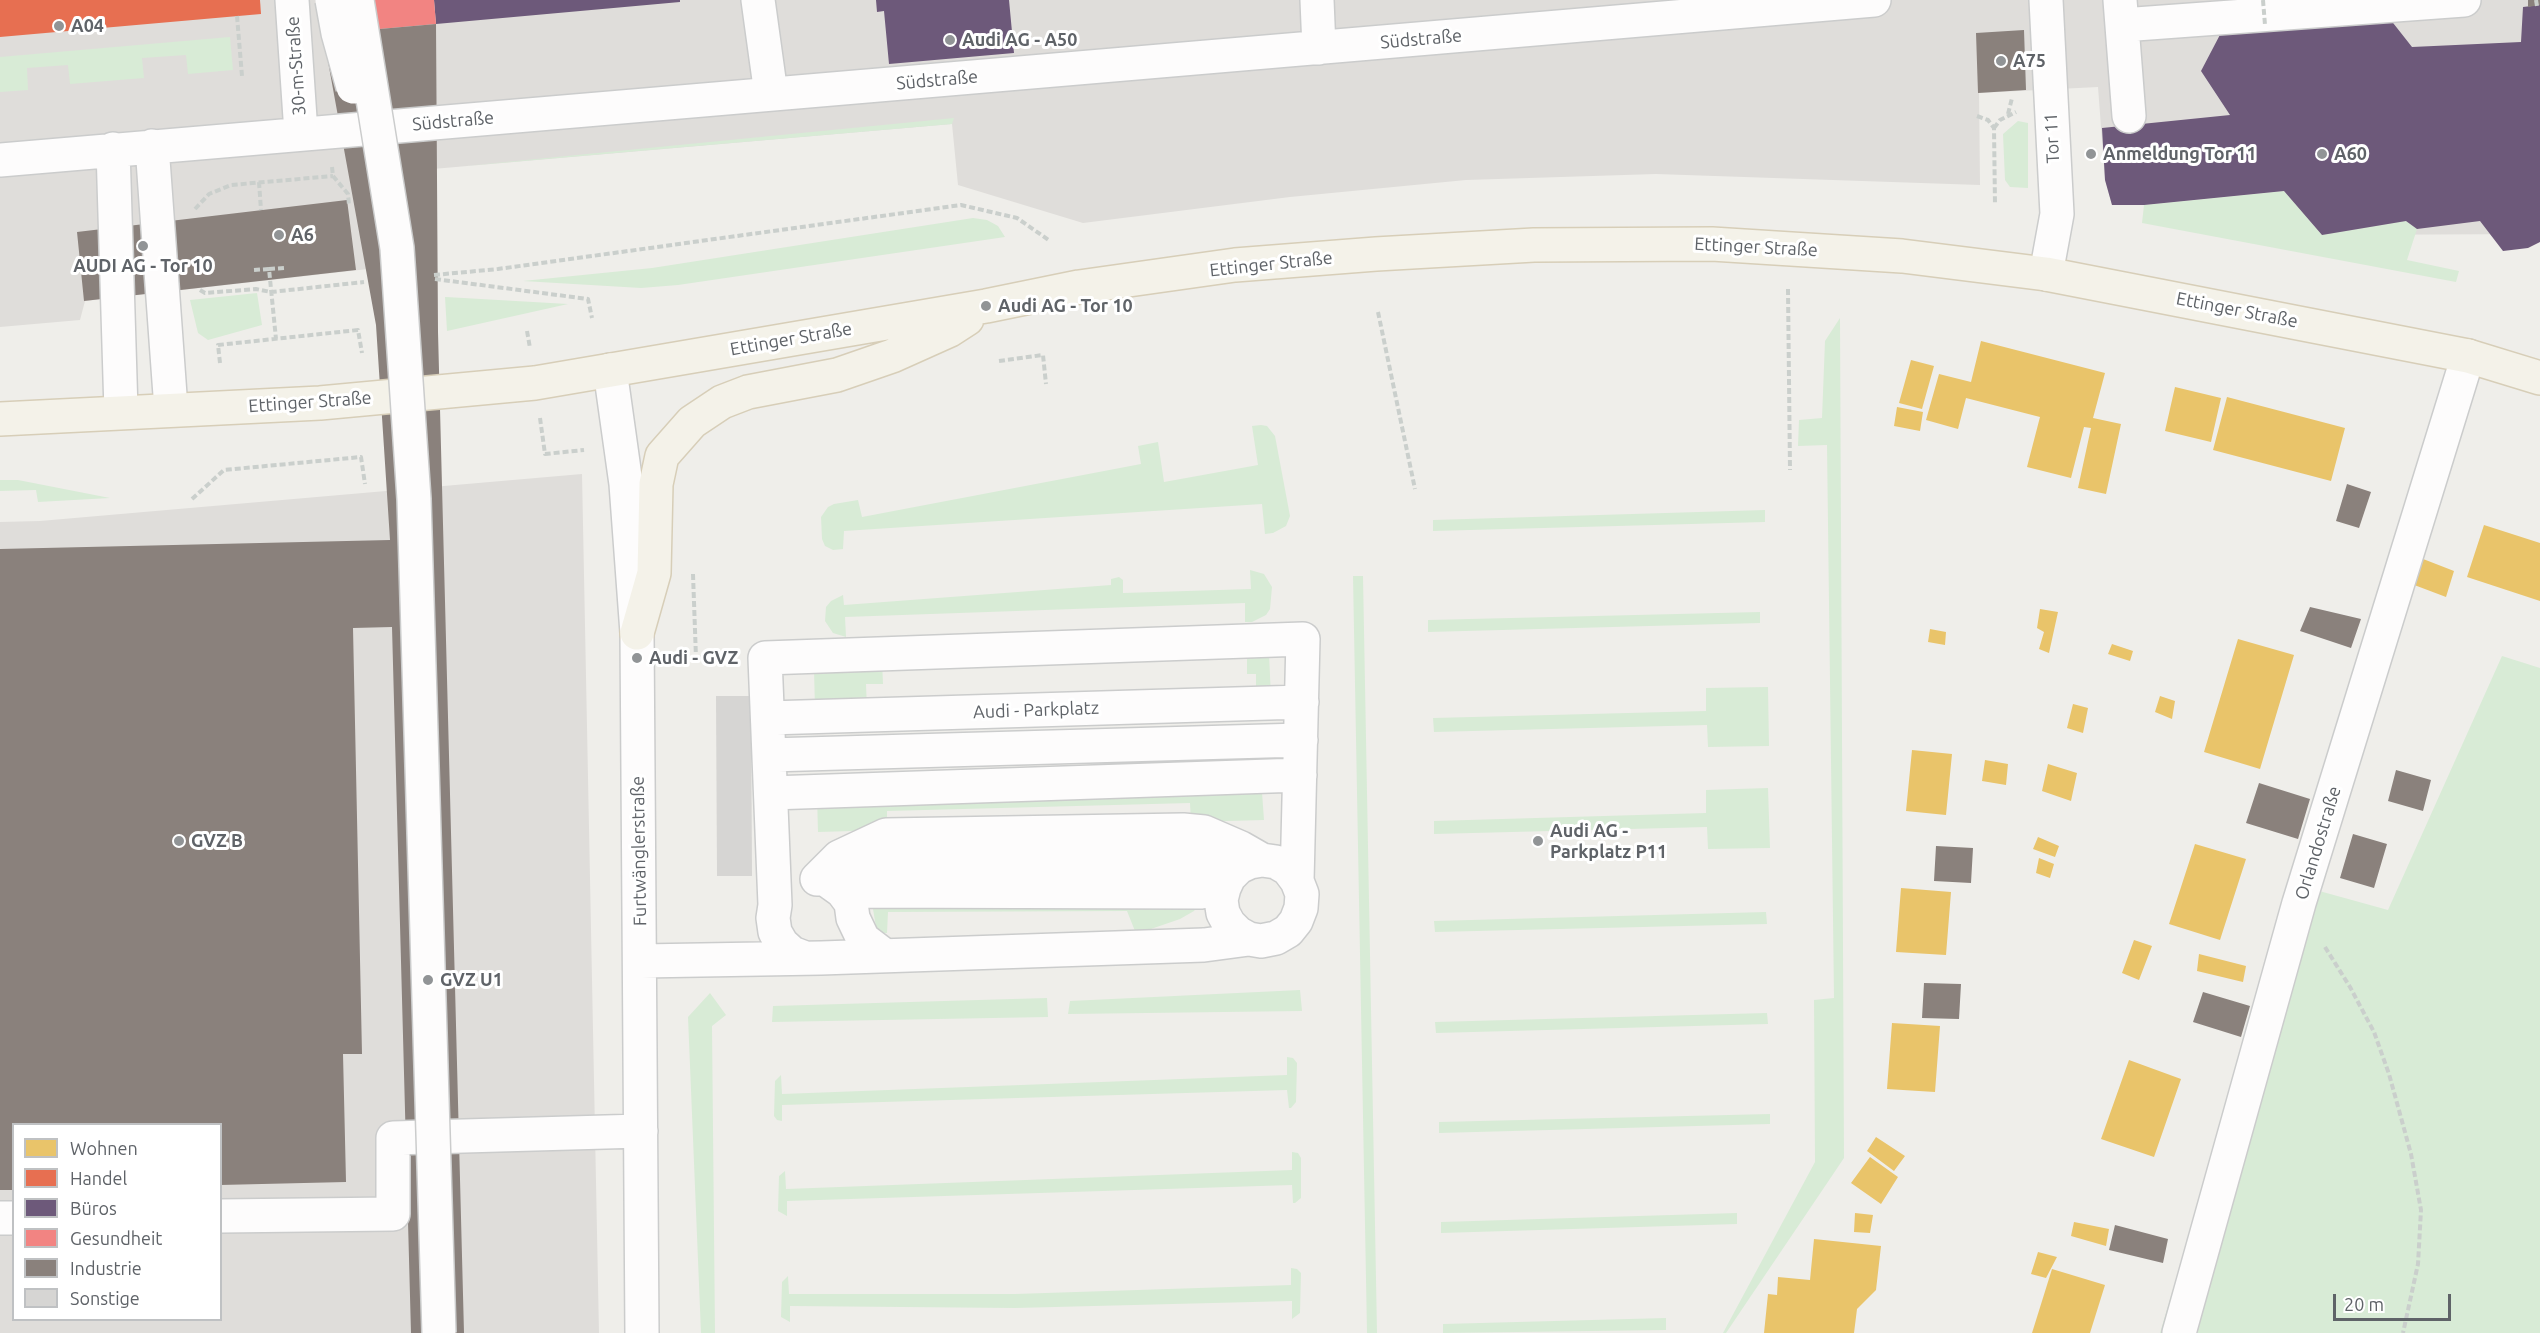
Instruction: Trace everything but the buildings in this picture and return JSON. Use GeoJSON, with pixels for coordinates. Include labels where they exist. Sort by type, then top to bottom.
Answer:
{"type":"FeatureCollection","features":[{"type":"Feature","properties":{"kind":"main road","name":"Ettinger Straße"},"geometry":{"type":"LineString","coordinates":[[0,418],[320,403],[535,383],[986,306],[1079,287],[1235,266],[1376,254],[1534,245],[1712,244],[1902,256],[2046,274],[2468,356],[2540,378]]}},
{"type":"Feature","properties":{"kind":"main road"},"geometry":{"type":"LineString","coordinates":[[637,633],[654,573],[656,484],[662,456],[692,422],[722,402],[748,392],[837,375],[892,356],[950,330],[986,306]]}},
{"type":"Feature","properties":{"kind":"street","name":"30-m-Straße"},"geometry":{"type":"LineString","coordinates":[[292,0],[301,133]]}},
{"type":"Feature","properties":{"kind":"street"},"geometry":{"type":"LineString","coordinates":[[332,0],[338,33],[397,248]]}},
{"type":"Feature","properties":{"kind":"street"},"geometry":{"type":"LineString","coordinates":[[357,0],[397,248],[414,511],[439,1333]]}},
{"type":"Feature","properties":{"kind":"street"},"geometry":{"type":"LineString","coordinates":[[758,0],[771,94]]}},
{"type":"Feature","properties":{"kind":"street"},"geometry":{"type":"LineString","coordinates":[[1317,0],[1319,48]]}},
{"type":"Feature","properties":{"kind":"street","name":"Südstraße"},"geometry":{"type":"LineString","coordinates":[[0,160],[1874,0]]}},
{"type":"Feature","properties":{"kind":"street","name":"Tor 11"},"geometry":{"type":"LineString","coordinates":[[2046,0],[2057,214],[2046,274]]}},
{"type":"Feature","properties":{"kind":"street"},"geometry":{"type":"LineString","coordinates":[[2129,116],[2121,12],[2464,0]]}},
{"type":"Feature","properties":{"kind":"street"},"geometry":{"type":"LineString","coordinates":[[152,146],[171,409]]}},
{"type":"Feature","properties":{"kind":"street"},"geometry":{"type":"LineString","coordinates":[[113,149],[120,411]]}},
{"type":"Feature","properties":{"kind":"street","name":"Orlandostraße"},"geometry":{"type":"LineString","coordinates":[[2179,1333],[2300,903],[2468,356]]}},
{"type":"Feature","properties":{"kind":"street","name":"Furtwänglerstraße"},"geometry":{"type":"LineString","coordinates":[[610,370],[626,484],[637,633],[642,1333]]}},
{"type":"Feature","properties":{"kind":"street"},"geometry":{"type":"LineString","coordinates":[[640,961],[813,958],[1204,945],[1249,939],[1261,941],[1276,939],[1288,931],[1296,921],[1302,901],[1297,880],[1304,639],[765,658],[775,932],[782,944],[792,953],[813,958],[837,950],[849,936],[829,890],[839,857],[886,834],[1204,832],[1218,837],[1236,879],[1223,912],[1229,924],[1249,939]]}},
{"type":"Feature","properties":{"kind":"street","name":"Audi - Parkplatz"},"geometry":{"type":"LineString","coordinates":[[768,718],[1302,702]]}},
{"type":"Feature","properties":{"kind":"street","name":"Audi - Parkplatz"},"geometry":{"type":"LineString","coordinates":[[769,755],[1301,740]]}},
{"type":"Feature","properties":{"kind":"street"},"geometry":{"type":"LineString","coordinates":[[771,793],[1300,775]]}},
{"type":"Feature","properties":{"kind":"street"},"geometry":{"type":"LineString","coordinates":[[1145,947],[1191,927],[1209,914],[1236,879],[1286,841],[1299,815]]}},
{"type":"Feature","properties":{"kind":"street"},"geometry":{"type":"LineString","coordinates":[[772,843],[791,871],[829,890],[863,939],[884,955]]}},
{"type":"Feature","properties":{"kind":"street"},"geometry":{"type":"LineString","coordinates":[[731,960],[747,948],[774,911],[785,890],[1201,892],[1276,862],[1288,869],[1297,880]]}},
{"type":"Feature","properties":{"kind":"street"},"geometry":{"type":"LineString","coordinates":[[222,1216],[393,1214],[393,1138],[641,1131]]}},
{"type":"Feature","properties":{"kind":"path"},"geometry":{"type":"LineString","coordinates":[[2264,0],[2265,25]]}},
{"type":"Feature","properties":{"kind":"path"},"geometry":{"type":"LineString","coordinates":[[2536,0],[2537,6]]}},
{"type":"Feature","properties":{"kind":"path"},"geometry":{"type":"LineString","coordinates":[[237,16],[242,76]]}},
{"type":"Feature","properties":{"kind":"path"},"geometry":{"type":"LineString","coordinates":[[2008,115],[2013,91]]}},
{"type":"Feature","properties":{"kind":"path"},"geometry":{"type":"LineString","coordinates":[[1994,128],[2000,120],[2019,111]]}},
{"type":"Feature","properties":{"kind":"path"},"geometry":{"type":"LineString","coordinates":[[1977,116],[1988,120],[1994,128],[1995,205]]}},
{"type":"Feature","properties":{"kind":"path"},"geometry":{"type":"LineString","coordinates":[[194,211],[209,194],[220,188],[259,182],[333,176],[348,194],[351,215]]}},
{"type":"Feature","properties":{"kind":"path"},"geometry":{"type":"LineString","coordinates":[[259,182],[261,210]]}},
{"type":"Feature","properties":{"kind":"path"},"geometry":{"type":"LineString","coordinates":[[464,272],[961,205],[1017,218],[1050,241]]}},
{"type":"Feature","properties":{"kind":"path"},"geometry":{"type":"LineString","coordinates":[[195,251],[197,270]]}},
{"type":"Feature","properties":{"kind":"path"},"geometry":{"type":"LineString","coordinates":[[196,261],[209,260]]}},
{"type":"Feature","properties":{"kind":"path"},"geometry":{"type":"LineString","coordinates":[[255,270],[284,268]]}},
{"type":"Feature","properties":{"kind":"path"},"geometry":{"type":"LineString","coordinates":[[269,269],[276,339]]}},
{"type":"Feature","properties":{"kind":"path"},"geometry":{"type":"LineString","coordinates":[[423,277],[588,299],[592,318]]}},
{"type":"Feature","properties":{"kind":"path"},"geometry":{"type":"LineString","coordinates":[[198,279],[202,293],[256,289],[271,292]]}},
{"type":"Feature","properties":{"kind":"path"},"geometry":{"type":"LineString","coordinates":[[1788,289],[1790,470]]}},
{"type":"Feature","properties":{"kind":"path"},"geometry":{"type":"LineString","coordinates":[[1378,312],[1415,489]]}},
{"type":"Feature","properties":{"kind":"path"},"geometry":{"type":"LineString","coordinates":[[220,363],[218,345],[358,330],[362,353]]}},
{"type":"Feature","properties":{"kind":"path"},"geometry":{"type":"LineString","coordinates":[[999,361],[1043,355],[1046,384]]}},
{"type":"Feature","properties":{"kind":"path"},"geometry":{"type":"LineString","coordinates":[[192,499],[224,470],[361,457],[364,484]]}},
{"type":"Feature","properties":{"kind":"path"},"geometry":{"type":"LineString","coordinates":[[693,572],[696,658]]}},
{"type":"Feature","properties":{"kind":"path"},"geometry":{"type":"LineString","coordinates":[[671,657],[765,658]]}},
{"type":"Feature","properties":{"kind":"path"},"geometry":{"type":"LineString","coordinates":[[2300,903],[2307,921],[2350,987],[2374,1032],[2389,1074],[2411,1154],[2421,1210],[2418,1264],[2403,1333]]}},
{"type":"Feature","properties":{"kind":"shaded area"},"geometry":{"type":"Polygon","coordinates":[[[0,0],[2540,0],[2540,234],[2322,235],[2284,191],[2144,205],[2112,205],[2105,180],[2098,87],[1979,93],[1980,185],[1656,174],[1466,180],[1290,197],[1083,223],[958,185],[952,124],[352,176],[368,269],[85,301],[80,320],[0,327],[0,0]]]}},
{"type":"Feature","properties":{"kind":"shaded area"},"geometry":{"type":"Polygon","coordinates":[[[582,474],[599,1333],[0,1333],[0,522],[40,521],[582,474]]]}},
{"type":"Feature","properties":{"kind":"green space"},"geometry":{"type":"Polygon","coordinates":[[[230,37],[233,70],[188,74],[186,55],[142,58],[144,78],[70,84],[68,65],[27,68],[28,90],[0,92],[0,57],[230,37]]]}},
{"type":"Feature","properties":{"kind":"green space"},"geometry":{"type":"Polygon","coordinates":[[[954,118],[952,124],[465,166],[954,118]]]}},
{"type":"Feature","properties":{"kind":"green space"},"geometry":{"type":"Polygon","coordinates":[[[2018,121],[2028,123],[2028,188],[2010,187],[2005,180],[2003,134],[2018,121]]]}},
{"type":"Feature","properties":{"kind":"green space"},"geometry":{"type":"Polygon","coordinates":[[[2284,191],[2322,235],[2406,221],[2417,229],[2407,260],[2459,271],[2456,282],[2142,223],[2144,205],[2284,191]]]}},
{"type":"Feature","properties":{"kind":"green space"},"geometry":{"type":"Polygon","coordinates":[[[973,218],[987,220],[998,226],[1005,237],[678,285],[641,288],[523,281],[652,268],[973,218]]]}},
{"type":"Feature","properties":{"kind":"green space"},"geometry":{"type":"Polygon","coordinates":[[[257,293],[262,325],[208,340],[198,333],[190,300],[257,293]]]}},
{"type":"Feature","properties":{"kind":"green space"},"geometry":{"type":"Polygon","coordinates":[[[446,297],[568,304],[447,331],[446,297]]]}},
{"type":"Feature","properties":{"kind":"green space"},"geometry":{"type":"Polygon","coordinates":[[[1840,318],[1844,1158],[1726,1333],[1723,1333],[1815,1162],[1814,1000],[1834,998],[1827,445],[1798,446],[1799,420],[1822,418],[1825,341],[1840,318]]]}},
{"type":"Feature","properties":{"kind":"green space"},"geometry":{"type":"Polygon","coordinates":[[[1252,426],[1267,426],[1275,436],[1290,516],[1286,526],[1273,533],[1265,534],[1262,504],[844,531],[843,549],[833,550],[825,546],[822,539],[821,517],[828,507],[834,504],[858,500],[862,517],[1141,464],[1138,446],[1158,442],[1164,482],[1258,465],[1252,426]]]}},
{"type":"Feature","properties":{"kind":"green space"},"geometry":{"type":"Polygon","coordinates":[[[0,480],[18,480],[110,498],[38,502],[36,490],[0,491],[0,480]]]}},
{"type":"Feature","properties":{"kind":"green space"},"geometry":{"type":"Polygon","coordinates":[[[1765,510],[1765,522],[1433,531],[1433,520],[1765,510]]]}},
{"type":"Feature","properties":{"kind":"green space"},"geometry":{"type":"Polygon","coordinates":[[[1250,570],[1264,574],[1272,587],[1270,609],[1266,615],[1252,622],[1245,622],[1245,603],[845,617],[846,637],[833,633],[825,621],[826,607],[831,601],[843,595],[844,605],[1111,585],[1111,579],[1119,577],[1123,580],[1123,593],[1251,589],[1250,570]]]}},
{"type":"Feature","properties":{"kind":"green space"},"geometry":{"type":"Polygon","coordinates":[[[1353,576],[1363,576],[1377,1333],[1367,1333],[1353,576]]]}},
{"type":"Feature","properties":{"kind":"green space"},"geometry":{"type":"Polygon","coordinates":[[[1760,612],[1760,623],[1428,632],[1428,620],[1760,612]]]}},
{"type":"Feature","properties":{"kind":"green space"},"geometry":{"type":"Polygon","coordinates":[[[1247,646],[1269,654],[1271,697],[1256,697],[1256,674],[1247,674],[1247,646]]]}},
{"type":"Feature","properties":{"kind":"green space"},"geometry":{"type":"Polygon","coordinates":[[[2502,656],[2540,668],[2540,1333],[2160,1333],[2294,884],[2388,910],[2502,656]]]}},
{"type":"Feature","properties":{"kind":"green space"},"geometry":{"type":"Polygon","coordinates":[[[882,660],[883,684],[866,684],[867,710],[815,708],[814,670],[882,660]]]}},
{"type":"Feature","properties":{"kind":"green space"},"geometry":{"type":"Polygon","coordinates":[[[1768,687],[1769,746],[1708,747],[1707,725],[1434,732],[1433,718],[1706,711],[1706,688],[1768,687]]]}},
{"type":"Feature","properties":{"kind":"green space"},"geometry":{"type":"Polygon","coordinates":[[[1768,788],[1770,848],[1708,849],[1707,827],[1434,834],[1434,821],[1706,813],[1706,790],[1768,788]]]}},
{"type":"Feature","properties":{"kind":"green space"},"geometry":{"type":"Polygon","coordinates":[[[1262,792],[1264,820],[1191,822],[1190,803],[887,811],[887,830],[818,832],[817,796],[1262,792]]]}},
{"type":"Feature","properties":{"kind":"green space"},"geometry":{"type":"Polygon","coordinates":[[[872,903],[1199,904],[1194,911],[1180,919],[1148,930],[1135,931],[1127,911],[888,912],[887,933],[877,933],[872,903]]]}},
{"type":"Feature","properties":{"kind":"green space"},"geometry":{"type":"Polygon","coordinates":[[[1766,912],[1767,924],[1435,932],[1434,921],[1766,912]]]}},
{"type":"Feature","properties":{"kind":"green space"},"geometry":{"type":"Polygon","coordinates":[[[1300,990],[1302,1011],[1068,1014],[1070,1001],[1300,990]]]}},
{"type":"Feature","properties":{"kind":"green space"},"geometry":{"type":"Polygon","coordinates":[[[710,993],[726,1015],[712,1026],[715,1333],[701,1333],[688,1017],[710,993]]]}},
{"type":"Feature","properties":{"kind":"green space"},"geometry":{"type":"Polygon","coordinates":[[[1047,998],[1048,1017],[772,1022],[773,1006],[1047,998]]]}},
{"type":"Feature","properties":{"kind":"green space"},"geometry":{"type":"Polygon","coordinates":[[[1767,1013],[1768,1024],[1436,1033],[1435,1022],[1767,1013]]]}},
{"type":"Feature","properties":{"kind":"green space"},"geometry":{"type":"Polygon","coordinates":[[[1287,1057],[1293,1058],[1297,1063],[1296,1102],[1291,1108],[1289,1108],[1287,1090],[782,1105],[782,1121],[777,1120],[774,1116],[775,1081],[781,1075],[782,1094],[1287,1075],[1287,1057]]]}},
{"type":"Feature","properties":{"kind":"green space"},"geometry":{"type":"Polygon","coordinates":[[[1770,1114],[1770,1124],[1439,1133],[1439,1122],[1770,1114]]]}},
{"type":"Feature","properties":{"kind":"green space"},"geometry":{"type":"Polygon","coordinates":[[[1292,1152],[1298,1153],[1301,1158],[1301,1198],[1295,1203],[1293,1203],[1292,1185],[787,1201],[787,1216],[778,1211],[779,1176],[785,1171],[786,1189],[1292,1170],[1292,1152]]]}},
{"type":"Feature","properties":{"kind":"green space"},"geometry":{"type":"Polygon","coordinates":[[[1737,1213],[1737,1224],[1441,1233],[1441,1222],[1737,1213]]]}},
{"type":"Feature","properties":{"kind":"green space"},"geometry":{"type":"Polygon","coordinates":[[[1291,1268],[1301,1273],[1300,1313],[1292,1319],[1292,1301],[1015,1308],[790,1306],[790,1322],[781,1317],[782,1282],[788,1276],[789,1294],[1015,1294],[1291,1285],[1291,1268]]]}},
{"type":"Feature","properties":{"kind":"green space"},"geometry":{"type":"Polygon","coordinates":[[[1666,1318],[1666,1330],[1443,1333],[1443,1324],[1666,1318]]]}},
{"type":"Feature","properties":{"kind":"place","name":"A04"},"geometry":{"type":"Point","coordinates":[59,26]}},
{"type":"Feature","properties":{"kind":"place","name":"Audi AG - A50"},"geometry":{"type":"Point","coordinates":[950,40]}},
{"type":"Feature","properties":{"kind":"place","name":"A75"},"geometry":{"type":"Point","coordinates":[2001,61]}},
{"type":"Feature","properties":{"kind":"place","name":"Anmeldung Tor 11"},"geometry":{"type":"Point","coordinates":[2091,154]}},
{"type":"Feature","properties":{"kind":"place","name":"A60"},"geometry":{"type":"Point","coordinates":[2322,154]}},
{"type":"Feature","properties":{"kind":"place","name":"A6"},"geometry":{"type":"Point","coordinates":[279,235]}},
{"type":"Feature","properties":{"kind":"place","name":"AUDI AG - Tor 10"},"geometry":{"type":"Point","coordinates":[143,246]}},
{"type":"Feature","properties":{"kind":"place","name":"Audi AG - Tor 10"},"geometry":{"type":"Point","coordinates":[986,306]}},
{"type":"Feature","properties":{"kind":"place","name":"Audi - GVZ"},"geometry":{"type":"Point","coordinates":[637,658]}},
{"type":"Feature","properties":{"kind":"place","name":"GVZ B"},"geometry":{"type":"Point","coordinates":[179,841]}},
{"type":"Feature","properties":{"kind":"place","name":"Audi AG - Parkplatz P11"},"geometry":{"type":"Point","coordinates":[1538,841]}},
{"type":"Feature","properties":{"kind":"place","name":"GVZ U1"},"geometry":{"type":"Point","coordinates":[428,980]}}]}
